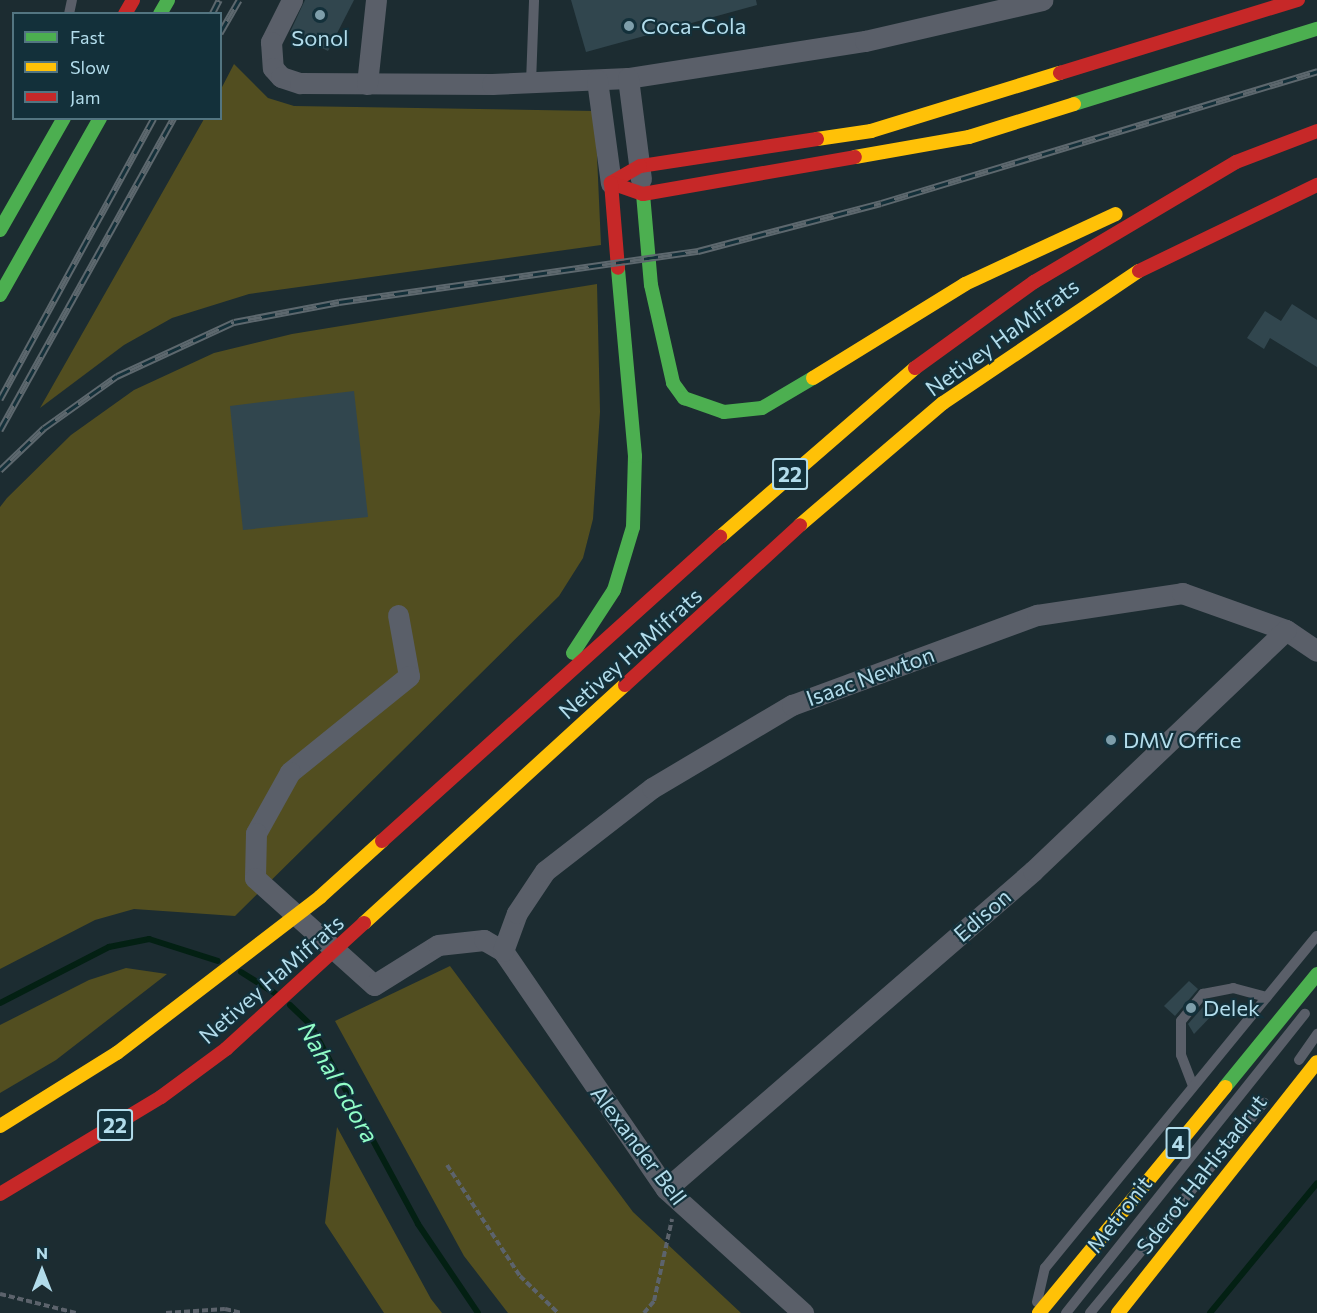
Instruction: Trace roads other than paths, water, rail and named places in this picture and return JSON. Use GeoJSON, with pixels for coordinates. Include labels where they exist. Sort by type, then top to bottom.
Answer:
{"type":"FeatureCollection","features":[{"type":"Feature","properties":{"kind":"main road"},"geometry":{"type":"LineString","coordinates":[[611,183],[640,166],[871,130],[1298,0]]}},
{"type":"Feature","properties":{"kind":"main road"},"geometry":{"type":"LineString","coordinates":[[611,183],[643,194],[969,137],[1317,29]]}},
{"type":"Feature","properties":{"kind":"main road"},"geometry":{"type":"LineString","coordinates":[[0,295],[99,120]]}},
{"type":"Feature","properties":{"kind":"main road"},"geometry":{"type":"LineString","coordinates":[[0,230],[55,123]]}},
{"type":"Feature","properties":{"kind":"main road","name":"Netivey HaMifrats"},"geometry":{"type":"LineString","coordinates":[[0,1126],[171,1014],[320,897],[421,810],[824,443],[915,368],[1034,282],[1236,162],[1317,131]]}},
{"type":"Feature","properties":{"kind":"main road"},"geometry":{"type":"LineString","coordinates":[[643,194],[651,285],[673,383],[684,398],[707,410],[744,411],[780,400],[888,327],[1035,247],[1236,162]]}},
{"type":"Feature","properties":{"kind":"main road"},"geometry":{"type":"LineString","coordinates":[[421,810],[566,661],[594,627],[626,562],[635,456],[611,183]]}},
{"type":"Feature","properties":{"kind":"main road","name":"Netivey HaMifrats"},"geometry":{"type":"LineString","coordinates":[[0,1194],[161,1097],[226,1049],[854,476],[944,403],[1117,282],[1317,185]]}},
{"type":"Feature","properties":{"kind":"main road","name":"Sderot HaHistadrut"},"geometry":{"type":"LineString","coordinates":[[1038,1313],[1317,974]]}},
{"type":"Feature","properties":{"kind":"main road","name":"Sderot HaHistadrut"},"geometry":{"type":"LineString","coordinates":[[1118,1313],[1317,1062]]}},
{"type":"Feature","properties":{"kind":"street"},"geometry":{"type":"LineString","coordinates":[[292,0],[271,42],[273,68],[281,77],[367,84],[628,78],[865,41],[1042,0]]}},
{"type":"Feature","properties":{"kind":"street"},"geometry":{"type":"LineString","coordinates":[[367,84],[376,0]]}},
{"type":"Feature","properties":{"kind":"street"},"geometry":{"type":"LineString","coordinates":[[628,78],[643,194]]}},
{"type":"Feature","properties":{"kind":"street"},"geometry":{"type":"LineString","coordinates":[[597,80],[611,183]]}},
{"type":"Feature","properties":{"kind":"street","name":"Isaac Newton"},"geometry":{"type":"LineString","coordinates":[[503,951],[517,913],[545,871],[652,788],[792,705],[1037,615],[1171,594],[1182,593],[1286,630],[1317,651]]}},
{"type":"Feature","properties":{"kind":"street"},"geometry":{"type":"LineString","coordinates":[[398,615],[409,676],[290,772],[256,833],[255,878],[374,985],[438,945],[484,940],[503,951]]}},
{"type":"Feature","properties":{"kind":"street","name":"Edison"},"geometry":{"type":"LineString","coordinates":[[671,1195],[1034,871],[1286,630]]}},
{"type":"Feature","properties":{"kind":"street","name":"Alexander Bell"},"geometry":{"type":"LineString","coordinates":[[503,951],[671,1195],[803,1313]]}},
{"type":"Feature","properties":{"kind":"lane"},"geometry":{"type":"LineString","coordinates":[[531,82],[534,0]]}},
{"type":"Feature","properties":{"kind":"lane"},"geometry":{"type":"LineString","coordinates":[[1038,1313],[1045,1268],[1317,936]]}},
{"type":"Feature","properties":{"kind":"lane"},"geometry":{"type":"LineString","coordinates":[[1193,1086],[1181,1055],[1181,1021],[1203,994],[1233,988],[1267,997]]}},
{"type":"Feature","properties":{"kind":"lane","name":"Metronit"},"geometry":{"type":"LineString","coordinates":[[1066,1313],[1317,1000]]}},
{"type":"Feature","properties":{"kind":"lane"},"geometry":{"type":"LineString","coordinates":[[1291,1071],[1317,1034]]}},
{"type":"Feature","properties":{"kind":"lane","name":"Metronit"},"geometry":{"type":"LineString","coordinates":[[1090,1313],[1276,1088]]}},
{"type":"Feature","properties":{"kind":"waterway","name":"Nahal Gdora"},"geometry":{"type":"LineString","coordinates":[[0,1003],[109,947],[149,939],[218,961]]}},
{"type":"Feature","properties":{"kind":"waterway","name":"Nahal Gdora"},"geometry":{"type":"LineString","coordinates":[[241,972],[275,993]]}},
{"type":"Feature","properties":{"kind":"waterway","name":"Nahal Gdora"},"geometry":{"type":"LineString","coordinates":[[290,1005],[310,1024],[418,1224],[478,1313]]}},
{"type":"Feature","properties":{"kind":"waterway","name":"Nahal Gdora"},"geometry":{"type":"LineString","coordinates":[[1210,1313],[1317,1183]]}},
{"type":"Feature","properties":{"kind":"railway"},"geometry":{"type":"LineString","coordinates":[[213,12],[219,0]]}},
{"type":"Feature","properties":{"kind":"railway"},"geometry":{"type":"LineString","coordinates":[[222,30],[239,0]]}},
{"type":"Feature","properties":{"kind":"railway"},"geometry":{"type":"LineString","coordinates":[[0,470],[44,428],[117,376],[234,322],[339,302],[698,251],[881,203],[1317,71]]}},
{"type":"Feature","properties":{"kind":"railway"},"geometry":{"type":"LineString","coordinates":[[0,399],[153,120]]}},
{"type":"Feature","properties":{"kind":"railway"},"geometry":{"type":"LineString","coordinates":[[0,430],[173,120]]}},
{"type":"Feature","properties":{"kind":"place","name":"Sonol"},"geometry":{"type":"Point","coordinates":[320,15]}},
{"type":"Feature","properties":{"kind":"place","name":"Coca-Cola"},"geometry":{"type":"Point","coordinates":[629,26]}},
{"type":"Feature","properties":{"kind":"place","name":"DMV Office"},"geometry":{"type":"Point","coordinates":[1111,740]}},
{"type":"Feature","properties":{"kind":"place","name":"Delek"},"geometry":{"type":"Point","coordinates":[1191,1008]}}]}
